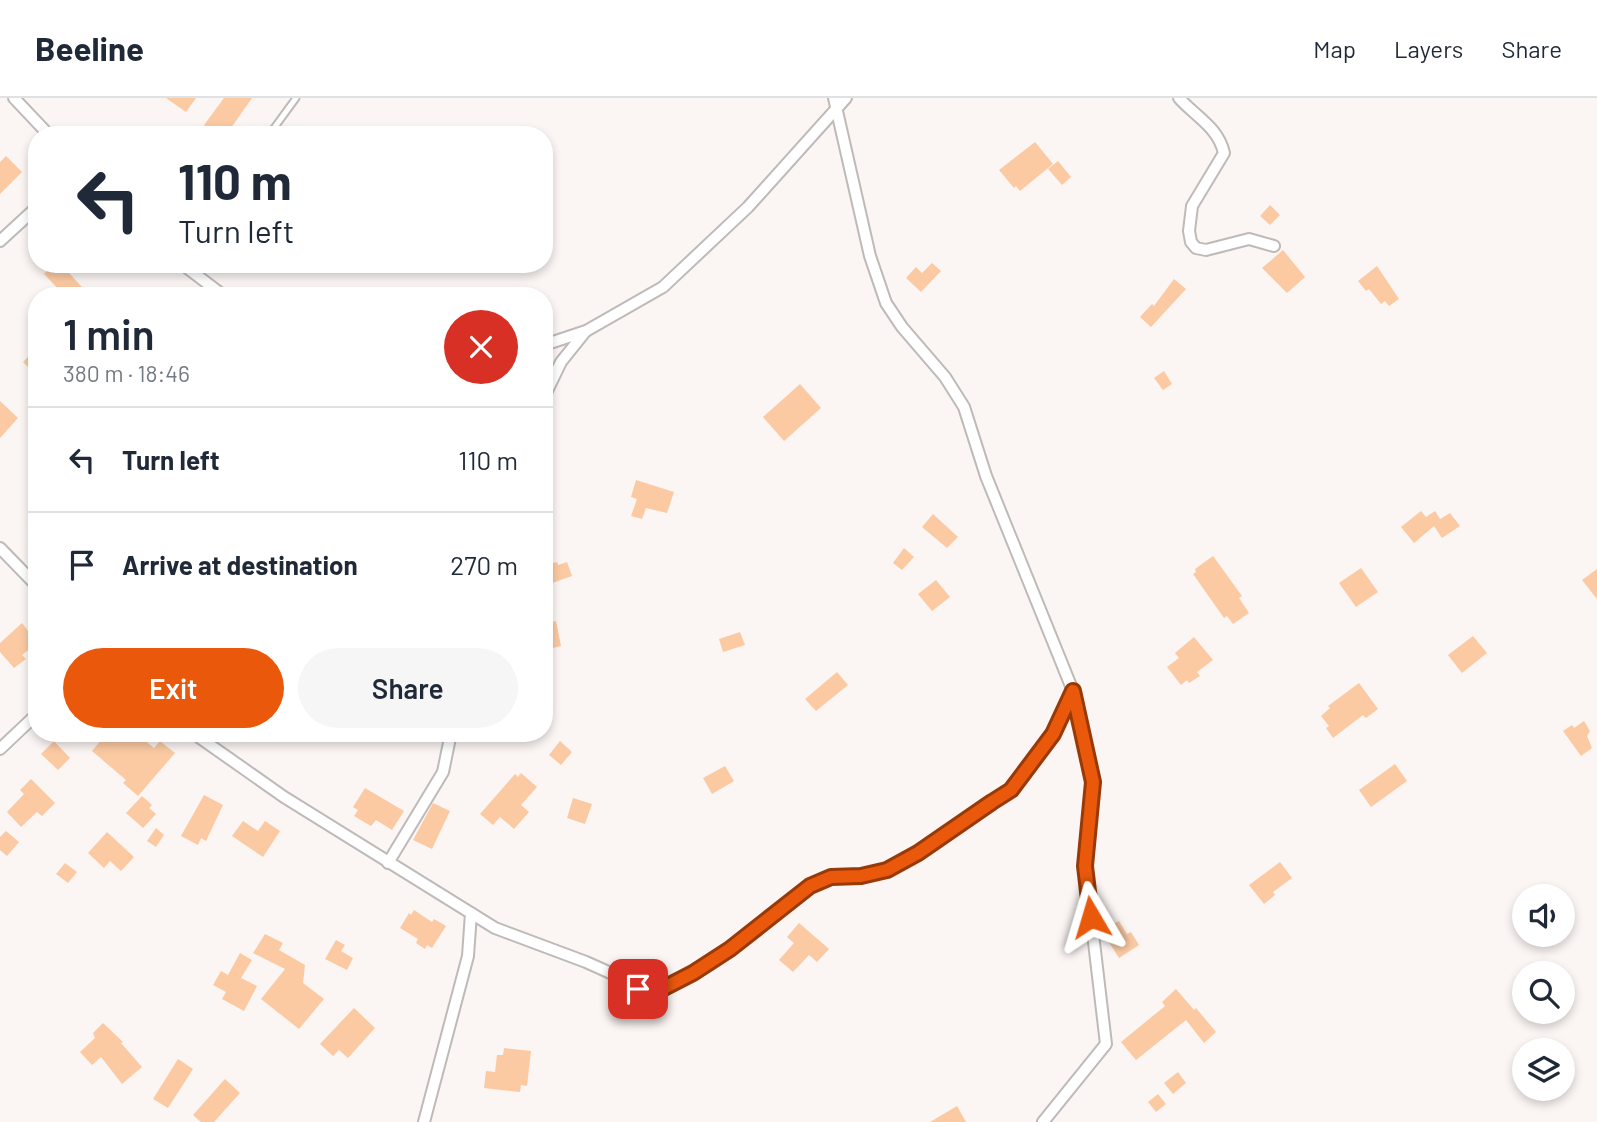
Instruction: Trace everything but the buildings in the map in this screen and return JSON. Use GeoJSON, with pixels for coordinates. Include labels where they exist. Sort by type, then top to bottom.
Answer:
{"type":"FeatureCollection","features":[{"type":"Feature","properties":{"kind":"street"},"geometry":{"type":"LineString","coordinates":[[14,98],[40,126]]}},
{"type":"Feature","properties":{"kind":"street"},"geometry":{"type":"LineString","coordinates":[[553,342],[586,331],[663,286],[748,206],[835,104],[846,98]]}},
{"type":"Feature","properties":{"kind":"street"},"geometry":{"type":"LineString","coordinates":[[1179,98],[1215,132],[1224,153],[1192,206],[1189,232],[1191,242],[1196,248],[1206,250],[1249,239],[1274,246]]}},
{"type":"Feature","properties":{"kind":"street"},"geometry":{"type":"LineString","coordinates":[[835,104],[870,256],[886,303],[902,327],[945,377],[964,407],[986,476],[1073,691],[1093,782],[1085,866],[1106,1044],[1043,1122]]}},
{"type":"Feature","properties":{"kind":"street"},"geometry":{"type":"LineString","coordinates":[[0,241],[28,215]]}},
{"type":"Feature","properties":{"kind":"street"},"geometry":{"type":"LineString","coordinates":[[194,273],[213,287]]}},
{"type":"Feature","properties":{"kind":"street"},"geometry":{"type":"LineString","coordinates":[[553,376],[586,331]]}},
{"type":"Feature","properties":{"kind":"street"},"geometry":{"type":"LineString","coordinates":[[0,548],[28,577]]}},
{"type":"Feature","properties":{"kind":"street"},"geometry":{"type":"LineString","coordinates":[[206,742],[284,797],[495,928],[586,962],[638,989],[660,990],[730,949],[810,886],[831,877],[861,876],[887,870],[918,853],[1011,790],[1053,734],[1073,691]]}},
{"type":"Feature","properties":{"kind":"street"},"geometry":{"type":"LineString","coordinates":[[0,749],[28,723]]}},
{"type":"Feature","properties":{"kind":"street"},"geometry":{"type":"LineString","coordinates":[[388,863],[443,772],[449,742]]}},
{"type":"Feature","properties":{"kind":"street"},"geometry":{"type":"LineString","coordinates":[[424,1122],[468,956],[471,913]]}},
{"type":"Feature","properties":{"kind":"lane"},"geometry":{"type":"LineString","coordinates":[[276,126],[296,98]]}},
{"type":"Feature","properties":{"kind":"route"},"geometry":{"type":"LineString","coordinates":[[638,989],[660,990],[693,973],[730,949],[810,886],[831,877],[861,876],[887,870],[918,853],[1011,790],[1053,734],[1073,691],[1093,782],[1085,866],[1091,917]]}}]}
